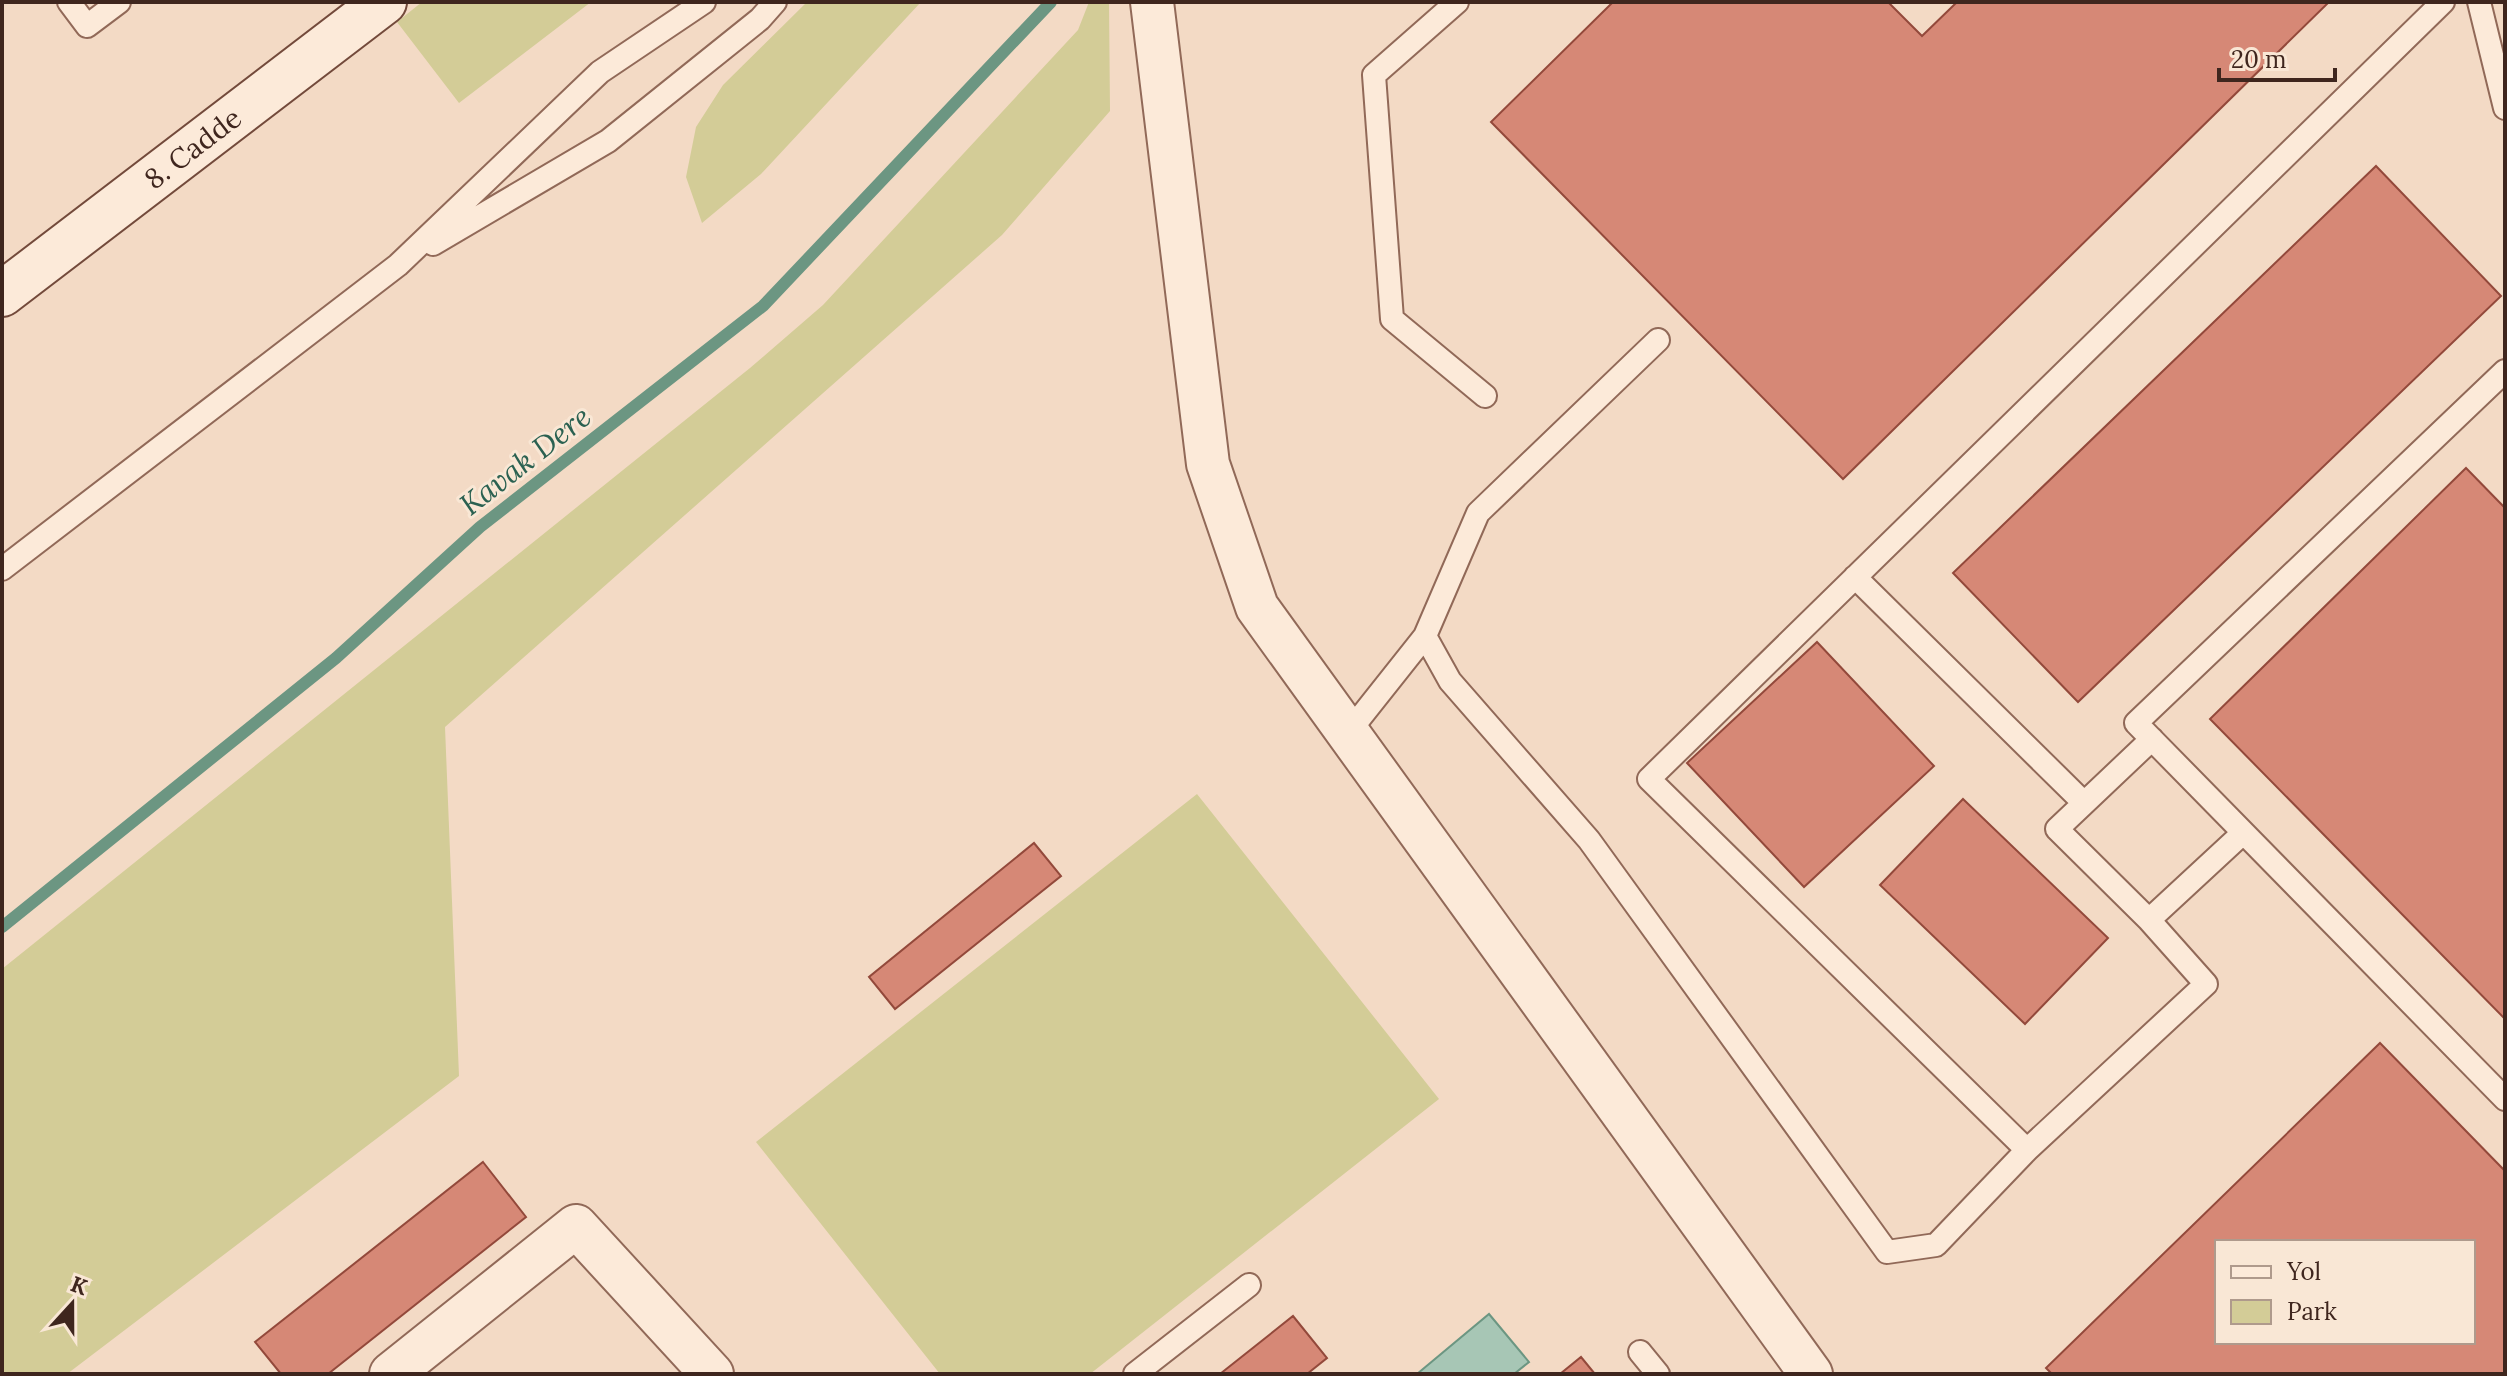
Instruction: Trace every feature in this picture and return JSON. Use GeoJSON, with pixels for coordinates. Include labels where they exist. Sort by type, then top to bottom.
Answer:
{"type":"FeatureCollection","features":[{"type":"Feature","properties":{"kind":"street","name":"8. Cadde"},"geometry":{"type":"LineString","coordinates":[[2,294],[384,2]]}},
{"type":"Feature","properties":{"kind":"street"},"geometry":{"type":"LineString","coordinates":[[1152,2],[1208,464],[1257,607],[1811,1374]]}},
{"type":"Feature","properties":{"kind":"street"},"geometry":{"type":"LineString","coordinates":[[391,1374],[576,1226],[712,1374]]}},
{"type":"Feature","properties":{"kind":"lane"},"geometry":{"type":"LineString","coordinates":[[69,2],[87,26],[119,2]]}},
{"type":"Feature","properties":{"kind":"lane"},"geometry":{"type":"LineString","coordinates":[[2,569],[398,265],[600,72],[704,2]]}},
{"type":"Feature","properties":{"kind":"lane"},"geometry":{"type":"LineString","coordinates":[[398,265],[608,141],[760,19],[775,2]]}},
{"type":"Feature","properties":{"kind":"lane"},"geometry":{"type":"LineString","coordinates":[[1457,2],[1374,75],[1392,319],[1485,396]]}},
{"type":"Feature","properties":{"kind":"lane"},"geometry":{"type":"LineString","coordinates":[[2027,1150],[1649,779],[2443,2]]}},
{"type":"Feature","properties":{"kind":"lane"},"geometry":{"type":"LineString","coordinates":[[2479,2],[2505,108]]}},
{"type":"Feature","properties":{"kind":"lane"},"geometry":{"type":"LineString","coordinates":[[1348,733],[1425,636],[1478,513],[1658,340]]}},
{"type":"Feature","properties":{"kind":"lane"},"geometry":{"type":"LineString","coordinates":[[2505,371],[2136,723],[2505,1099]]}},
{"type":"Feature","properties":{"kind":"lane"},"geometry":{"type":"LineString","coordinates":[[1855,577],[2084,803]]}},
{"type":"Feature","properties":{"kind":"lane"},"geometry":{"type":"LineString","coordinates":[[1425,636],[1450,681],[1589,840],[1887,1252],[1936,1245],[2027,1150],[2206,984],[2149,920],[2057,829],[2152,739]]}},
{"type":"Feature","properties":{"kind":"lane"},"geometry":{"type":"LineString","coordinates":[[2149,920],[2243,833]]}},
{"type":"Feature","properties":{"kind":"lane"},"geometry":{"type":"LineString","coordinates":[[1135,1374],[1249,1285]]}},
{"type":"Feature","properties":{"kind":"lane"},"geometry":{"type":"LineString","coordinates":[[1640,1352],[1658,1374]]}},
{"type":"Feature","properties":{"kind":"green space"},"geometry":{"type":"Polygon","coordinates":[[[422,2],[591,2],[459,103],[397,22],[422,2]]]}},
{"type":"Feature","properties":{"kind":"green space"},"geometry":{"type":"Polygon","coordinates":[[[807,2],[921,2],[761,174],[702,223],[686,177],[696,127],[723,85],[807,2]]]}},
{"type":"Feature","properties":{"kind":"green space"},"geometry":{"type":"Polygon","coordinates":[[[1089,2],[1109,2],[1110,111],[1002,235],[445,727],[459,1076],[67,1374],[2,1374],[2,969],[750,368],[823,305],[1078,30],[1089,2]]]}},
{"type":"Feature","properties":{"kind":"green space"},"geometry":{"type":"Polygon","coordinates":[[[1197,794],[1439,1099],[1090,1374],[940,1374],[756,1142],[1197,794]]]}},
{"type":"Feature","properties":{"kind":"shaded area"},"geometry":{"type":"Polygon","coordinates":[[[1489,1314],[1529,1362],[1514,1374],[1417,1374],[1489,1314]]]}},
{"type":"Feature","properties":{"kind":"building"},"geometry":{"type":"Polygon","coordinates":[[[1613,2],[1888,2],[1922,36],[1957,2],[2329,2],[1843,479],[1491,122],[1613,2]]]}},
{"type":"Feature","properties":{"kind":"building"},"geometry":{"type":"Polygon","coordinates":[[[2376,166],[2501,296],[2078,702],[1953,573],[2376,166]]]}},
{"type":"Feature","properties":{"kind":"building"},"geometry":{"type":"Polygon","coordinates":[[[2466,468],[2505,508],[2505,1019],[2210,719],[2466,468]]]}},
{"type":"Feature","properties":{"kind":"building"},"geometry":{"type":"Polygon","coordinates":[[[1817,642],[1934,766],[1804,887],[1687,763],[1817,642]]]}},
{"type":"Feature","properties":{"kind":"building"},"geometry":{"type":"Polygon","coordinates":[[[1963,799],[2108,938],[2025,1024],[1880,885],[1963,799]]]}},
{"type":"Feature","properties":{"kind":"building"},"geometry":{"type":"Polygon","coordinates":[[[1034,843],[1061,876],[895,1009],[869,977],[1034,843]]]}},
{"type":"Feature","properties":{"kind":"building"},"geometry":{"type":"Polygon","coordinates":[[[2380,1043],[2505,1171],[2505,1374],[2052,1374],[2046,1368],[2380,1043]]]}},
{"type":"Feature","properties":{"kind":"building"},"geometry":{"type":"Polygon","coordinates":[[[483,1162],[526,1217],[328,1374],[281,1374],[255,1342],[483,1162]]]}},
{"type":"Feature","properties":{"kind":"building"},"geometry":{"type":"Polygon","coordinates":[[[1293,1316],[1327,1358],[1307,1374],[1220,1374],[1293,1316]]]}},
{"type":"Feature","properties":{"kind":"building"},"geometry":{"type":"Polygon","coordinates":[[[1581,1357],[1595,1374],[1560,1374],[1581,1357]]]}},
{"type":"Feature","properties":{"kind":"waterway","name":"Kavak Dere"},"geometry":{"type":"LineString","coordinates":[[2,927],[336,658],[480,527],[763,306],[1051,2]]}}]}
